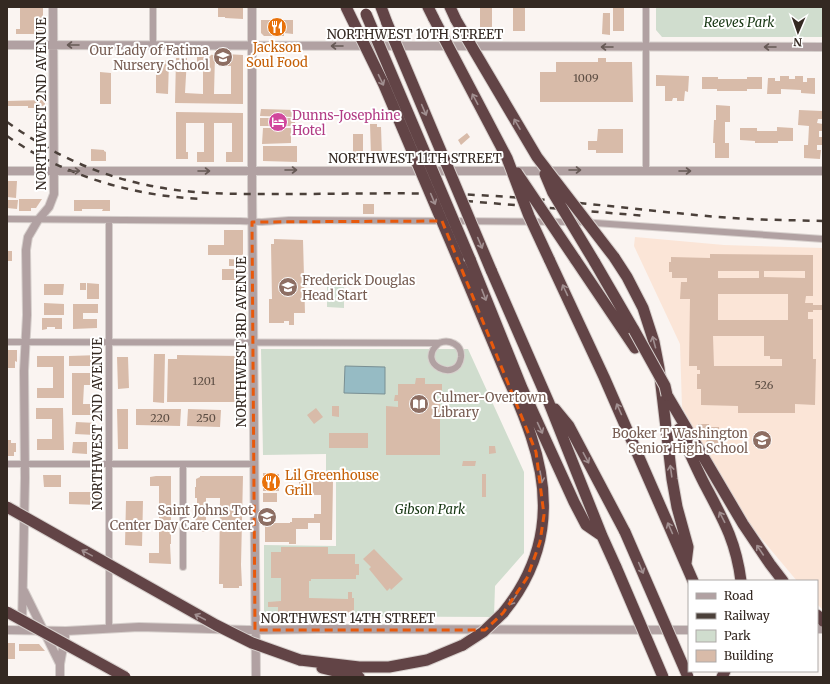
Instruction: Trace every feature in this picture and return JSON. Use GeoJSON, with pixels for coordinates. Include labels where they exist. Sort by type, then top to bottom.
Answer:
{"type":"FeatureCollection","features":[{"type":"Feature","properties":{"kind":"highway"},"geometry":{"type":"LineString","coordinates":[[300,660],[367,668],[401,666],[434,658],[463,645],[483,632],[503,613],[521,590],[532,566],[540,542],[544,515],[541,480],[531,436],[384,85],[346,7]]}},
{"type":"Feature","properties":{"kind":"highway"},"geometry":{"type":"LineString","coordinates":[[380,7],[549,403],[603,538],[663,677]]}},
{"type":"Feature","properties":{"kind":"highway"},"geometry":{"type":"LineString","coordinates":[[428,7],[506,158],[529,216],[604,377],[693,580]]}},
{"type":"Feature","properties":{"kind":"highway"},"geometry":{"type":"LineString","coordinates":[[450,7],[456,20],[537,157],[553,192],[634,330],[665,386],[666,395]]}},
{"type":"Feature","properties":{"kind":"highway"},"geometry":{"type":"LineString","coordinates":[[365,11],[470,259],[522,388],[586,525],[603,538]]}},
{"type":"Feature","properties":{"kind":"highway"},"geometry":{"type":"LineString","coordinates":[[537,157],[614,257],[627,277],[640,303],[654,342],[660,375],[672,479],[677,507],[688,548],[686,564]]}},
{"type":"Feature","properties":{"kind":"highway"},"geometry":{"type":"LineString","coordinates":[[506,158],[666,395],[743,524],[782,580]]}},
{"type":"Feature","properties":{"kind":"highway"},"geometry":{"type":"LineString","coordinates":[[549,403],[569,426],[625,532],[688,677]]}},
{"type":"Feature","properties":{"kind":"highway"},"geometry":{"type":"LineString","coordinates":[[672,405],[675,418],[693,461],[729,532],[737,554],[741,580]]}},
{"type":"Feature","properties":{"kind":"highway"},"geometry":{"type":"LineString","coordinates":[[7,507],[216,625],[252,643],[324,668],[359,677]]}},
{"type":"Feature","properties":{"kind":"highway"},"geometry":{"type":"LineString","coordinates":[[7,612],[125,677]]}},
{"type":"Feature","properties":{"kind":"street","name":"NORTHWEST 2ND AVENUE"},"geometry":{"type":"LineString","coordinates":[[22,630],[25,484],[24,371],[27,315],[27,244],[28,237],[38,220],[49,207],[53,198],[54,7]]}},
{"type":"Feature","properties":{"kind":"street"},"geometry":{"type":"LineString","coordinates":[[153,7],[153,45]]}},
{"type":"Feature","properties":{"kind":"street","name":"NORTHWEST 3RD AVENUE"},"geometry":{"type":"LineString","coordinates":[[252,7],[252,222],[256,677]]}},
{"type":"Feature","properties":{"kind":"street"},"geometry":{"type":"LineString","coordinates":[[646,7],[646,171]]}},
{"type":"Feature","properties":{"kind":"street","name":"NORTHWEST 10TH STREET"},"geometry":{"type":"LineString","coordinates":[[7,45],[823,47]]}},
{"type":"Feature","properties":{"kind":"street","name":"NORTHWEST 11TH STREET"},"geometry":{"type":"LineString","coordinates":[[7,171],[823,171]]}},
{"type":"Feature","properties":{"kind":"street"},"geometry":{"type":"LineString","coordinates":[[7,219],[252,222],[320,220],[581,222],[823,239]]}},
{"type":"Feature","properties":{"kind":"street","name":"NORTHWEST 2ND AVENUE"},"geometry":{"type":"LineString","coordinates":[[109,220],[109,628]]}},
{"type":"Feature","properties":{"kind":"street"},"geometry":{"type":"LineString","coordinates":[[7,342],[439,343],[448,341],[452,342],[461,353],[459,363],[452,369],[442,370],[434,365],[432,360],[432,350],[439,343]]}},
{"type":"Feature","properties":{"kind":"street"},"geometry":{"type":"LineString","coordinates":[[7,464],[254,464]]}},
{"type":"Feature","properties":{"kind":"street"},"geometry":{"type":"LineString","coordinates":[[183,464],[183,567]]}},
{"type":"Feature","properties":{"kind":"street"},"geometry":{"type":"LineString","coordinates":[[23,588],[60,664]]}},
{"type":"Feature","properties":{"kind":"street","name":"NORTHWEST 14TH STREET"},"geometry":{"type":"LineString","coordinates":[[7,630],[167,628],[255,630],[688,630]]}},
{"type":"Feature","properties":{"kind":"street"},"geometry":{"type":"LineString","coordinates":[[60,677],[60,664],[66,630]]}},
{"type":"Feature","properties":{"kind":"highlighted area"},"geometry":{"type":"Polygon","coordinates":[[[442,221],[536,452],[544,515],[540,542],[527,578],[503,613],[485,630],[255,630],[252,222],[442,221]]]}},
{"type":"Feature","properties":{"kind":"shaded area","name":"Booker T Washington Senior High School"},"geometry":{"type":"Polygon","coordinates":[[[635,237],[724,245],[823,248],[823,610],[818,605],[818,580],[796,580],[750,525],[718,472],[682,407],[680,344],[634,246],[635,237]]]}},
{"type":"Feature","properties":{"kind":"green space","name":"Reeves Park"},"geometry":{"type":"Polygon","coordinates":[[[656,7],[823,7],[823,37],[662,37],[656,30],[656,7]]]}},
{"type":"Feature","properties":{"kind":"green space"},"geometry":{"type":"Polygon","coordinates":[[[327,279],[344,279],[344,308],[327,307],[327,279]]]}},
{"type":"Feature","properties":{"kind":"green space","name":"Gibson Park"},"geometry":{"type":"Polygon","coordinates":[[[261,349],[468,349],[524,472],[524,553],[495,586],[494,617],[264,616],[264,545],[336,546],[336,473],[326,473],[326,454],[263,455],[261,349]]]}},
{"type":"Feature","properties":{"kind":"water"},"geometry":{"type":"Polygon","coordinates":[[[345,366],[385,367],[385,394],[344,393],[345,366]]]}},
{"type":"Feature","properties":{"kind":"building"},"geometry":{"type":"Polygon","coordinates":[[[20,7],[43,7],[43,34],[16,34],[16,29],[20,29],[20,7]]]}},
{"type":"Feature","properties":{"kind":"building"},"geometry":{"type":"Polygon","coordinates":[[[218,7],[243,7],[243,19],[218,17],[218,7]]]}},
{"type":"Feature","properties":{"kind":"building"},"geometry":{"type":"Polygon","coordinates":[[[480,7],[492,7],[492,30],[480,30],[480,7]]]}},
{"type":"Feature","properties":{"kind":"building"},"geometry":{"type":"Polygon","coordinates":[[[513,7],[525,7],[525,31],[513,31],[513,7]]]}},
{"type":"Feature","properties":{"kind":"building"},"geometry":{"type":"Polygon","coordinates":[[[613,7],[624,7],[624,31],[613,31],[613,7]]]}},
{"type":"Feature","properties":{"kind":"building"},"geometry":{"type":"Polygon","coordinates":[[[603,13],[610,13],[610,35],[602,34],[603,13]]]}},
{"type":"Feature","properties":{"kind":"building","name":"Jackson Soul Food"},"geometry":{"type":"Polygon","coordinates":[[[261,20],[293,20],[293,34],[284,33],[284,36],[264,36],[261,33],[261,20]]]}},
{"type":"Feature","properties":{"kind":"building"},"geometry":{"type":"Polygon","coordinates":[[[197,54],[215,55],[214,94],[231,94],[231,66],[226,66],[226,54],[243,55],[243,104],[175,103],[176,58],[187,58],[185,93],[203,94],[203,65],[197,65],[197,54]]]}},
{"type":"Feature","properties":{"kind":"building"},"geometry":{"type":"Polygon","coordinates":[[[598,58],[606,58],[606,62],[632,62],[633,102],[540,102],[540,72],[556,72],[556,62],[598,62],[598,58]]]}},
{"type":"Feature","properties":{"kind":"building"},"geometry":{"type":"Polygon","coordinates":[[[156,60],[169,61],[168,94],[156,93],[156,60]]]}},
{"type":"Feature","properties":{"kind":"building"},"geometry":{"type":"Polygon","coordinates":[[[100,72],[111,73],[111,104],[100,104],[100,72]]]}},
{"type":"Feature","properties":{"kind":"building"},"geometry":{"type":"Polygon","coordinates":[[[656,75],[689,76],[688,92],[685,91],[684,101],[677,101],[677,98],[673,98],[672,101],[665,101],[665,86],[656,86],[656,75]]]}},
{"type":"Feature","properties":{"kind":"building"},"geometry":{"type":"Polygon","coordinates":[[[780,76],[789,76],[789,79],[795,79],[795,76],[803,76],[803,82],[807,82],[807,78],[815,78],[815,94],[801,93],[801,90],[781,89],[781,94],[767,94],[768,78],[775,78],[775,81],[780,81],[780,76]]]}},
{"type":"Feature","properties":{"kind":"building"},"geometry":{"type":"Polygon","coordinates":[[[702,77],[718,77],[718,79],[747,79],[747,77],[762,77],[762,89],[747,89],[747,91],[717,91],[717,89],[702,89],[702,77]]]}},
{"type":"Feature","properties":{"kind":"building"},"geometry":{"type":"Polygon","coordinates":[[[45,100],[45,108],[7,106],[7,101],[45,100]]]}},
{"type":"Feature","properties":{"kind":"building"},"geometry":{"type":"Polygon","coordinates":[[[716,105],[730,106],[730,122],[725,122],[725,143],[729,143],[729,158],[715,158],[715,143],[713,143],[716,105]]]}},
{"type":"Feature","properties":{"kind":"building","name":"Dunns-Josephine Hotel"},"geometry":{"type":"Polygon","coordinates":[[[261,109],[295,110],[295,117],[260,116],[261,109]]]}},
{"type":"Feature","properties":{"kind":"building"},"geometry":{"type":"Polygon","coordinates":[[[799,110],[822,111],[822,119],[818,119],[817,123],[823,124],[823,131],[819,131],[819,137],[822,137],[822,145],[817,145],[817,150],[821,150],[820,159],[804,158],[804,145],[808,145],[809,126],[798,125],[799,110]]]}},
{"type":"Feature","properties":{"kind":"building"},"geometry":{"type":"Polygon","coordinates":[[[176,112],[243,113],[243,162],[226,162],[226,152],[232,152],[232,123],[214,123],[214,162],[197,162],[197,152],[204,152],[204,123],[186,123],[186,152],[188,152],[188,159],[176,159],[176,112]]]}},
{"type":"Feature","properties":{"kind":"building","name":"Dunns-Josephine Hotel"},"geometry":{"type":"Polygon","coordinates":[[[260,118],[295,118],[295,126],[260,126],[260,118]]]}},
{"type":"Feature","properties":{"kind":"building"},"geometry":{"type":"Polygon","coordinates":[[[370,124],[377,124],[377,127],[381,127],[382,156],[371,156],[370,124]]]}},
{"type":"Feature","properties":{"kind":"building"},"geometry":{"type":"Polygon","coordinates":[[[777,127],[793,128],[793,141],[778,141],[778,143],[755,143],[755,141],[740,140],[740,128],[757,128],[757,131],[777,131],[777,127]]]}},
{"type":"Feature","properties":{"kind":"building"},"geometry":{"type":"Polygon","coordinates":[[[263,128],[291,128],[291,143],[262,144],[263,128]]]}},
{"type":"Feature","properties":{"kind":"building"},"geometry":{"type":"Polygon","coordinates":[[[598,129],[623,129],[623,153],[596,153],[596,150],[588,150],[588,141],[597,141],[598,129]]]}},
{"type":"Feature","properties":{"kind":"building"},"geometry":{"type":"Polygon","coordinates":[[[467,133],[470,137],[461,145],[458,140],[467,133]]]}},
{"type":"Feature","properties":{"kind":"building"},"geometry":{"type":"Polygon","coordinates":[[[353,134],[363,134],[363,160],[353,160],[353,134]]]}},
{"type":"Feature","properties":{"kind":"building"},"geometry":{"type":"Polygon","coordinates":[[[263,146],[297,146],[297,162],[263,161],[263,146]]]}},
{"type":"Feature","properties":{"kind":"building"},"geometry":{"type":"Polygon","coordinates":[[[91,149],[104,150],[106,152],[106,161],[91,161],[91,149]]]}},
{"type":"Feature","properties":{"kind":"building"},"geometry":{"type":"Polygon","coordinates":[[[8,181],[17,181],[16,198],[7,197],[8,181]]]}},
{"type":"Feature","properties":{"kind":"building"},"geometry":{"type":"Polygon","coordinates":[[[19,199],[42,199],[36,208],[31,208],[31,211],[19,211],[19,199]]]}},
{"type":"Feature","properties":{"kind":"building"},"geometry":{"type":"Polygon","coordinates":[[[7,200],[18,200],[17,209],[7,208],[7,200]]]}},
{"type":"Feature","properties":{"kind":"building"},"geometry":{"type":"Polygon","coordinates":[[[74,200],[110,200],[110,211],[102,211],[103,209],[82,209],[82,211],[74,211],[74,200]]]}},
{"type":"Feature","properties":{"kind":"building"},"geometry":{"type":"Polygon","coordinates":[[[363,204],[374,204],[374,214],[363,214],[363,204]]]}},
{"type":"Feature","properties":{"kind":"building"},"geometry":{"type":"Polygon","coordinates":[[[224,230],[243,230],[243,255],[208,255],[208,245],[224,245],[224,230]]]}},
{"type":"Feature","properties":{"kind":"building","name":"Frederick Douglas Head Start"},"geometry":{"type":"Polygon","coordinates":[[[274,239],[303,240],[305,313],[294,313],[294,325],[289,325],[289,321],[284,321],[284,323],[269,323],[269,299],[272,299],[271,244],[274,244],[274,239]]]}},
{"type":"Feature","properties":{"kind":"building"},"geometry":{"type":"Polygon","coordinates":[[[7,251],[12,251],[12,261],[7,261],[7,251]]]}},
{"type":"Feature","properties":{"kind":"building"},"geometry":{"type":"Polygon","coordinates":[[[710,254],[813,255],[813,296],[806,296],[805,303],[823,305],[823,310],[813,310],[813,312],[808,312],[808,319],[813,319],[813,359],[816,359],[815,405],[795,404],[795,413],[738,413],[738,406],[701,405],[701,389],[697,389],[697,374],[700,374],[700,370],[697,370],[697,366],[689,366],[690,299],[680,299],[681,282],[687,282],[687,278],[672,278],[672,272],[669,272],[669,262],[671,262],[671,257],[710,258],[710,254]],[[718,271],[718,278],[759,278],[759,271],[718,271]],[[764,271],[764,277],[805,278],[805,271],[764,271]],[[718,294],[718,320],[788,320],[788,294],[718,294]],[[713,336],[714,366],[782,366],[782,359],[770,359],[770,356],[764,356],[764,336],[713,336]]]}},
{"type":"Feature","properties":{"kind":"building"},"geometry":{"type":"Polygon","coordinates":[[[229,259],[243,260],[243,266],[229,266],[229,259]]]}},
{"type":"Feature","properties":{"kind":"building"},"geometry":{"type":"Polygon","coordinates":[[[222,269],[241,269],[241,280],[222,280],[222,269]]]}},
{"type":"Feature","properties":{"kind":"building"},"geometry":{"type":"Polygon","coordinates":[[[80,283],[86,283],[86,290],[80,290],[80,283]]]}},
{"type":"Feature","properties":{"kind":"building"},"geometry":{"type":"Polygon","coordinates":[[[87,283],[99,284],[99,299],[87,299],[87,283]]]}},
{"type":"Feature","properties":{"kind":"building"},"geometry":{"type":"Polygon","coordinates":[[[44,284],[64,284],[63,295],[44,295],[44,284]]]}},
{"type":"Feature","properties":{"kind":"building"},"geometry":{"type":"Polygon","coordinates":[[[44,303],[64,304],[64,315],[44,315],[44,303]]]}},
{"type":"Feature","properties":{"kind":"building"},"geometry":{"type":"Polygon","coordinates":[[[73,304],[98,304],[98,313],[83,313],[83,319],[97,319],[97,328],[73,329],[73,304]]]}},
{"type":"Feature","properties":{"kind":"building"},"geometry":{"type":"Polygon","coordinates":[[[42,318],[62,318],[62,329],[47,327],[47,329],[42,330],[42,318]]]}},
{"type":"Feature","properties":{"kind":"building"},"geometry":{"type":"Polygon","coordinates":[[[7,350],[17,350],[17,362],[15,361],[15,368],[7,368],[7,350]]]}},
{"type":"Feature","properties":{"kind":"building"},"geometry":{"type":"Polygon","coordinates":[[[154,354],[165,354],[164,403],[153,402],[154,354]]]}},
{"type":"Feature","properties":{"kind":"building"},"geometry":{"type":"Polygon","coordinates":[[[100,355],[100,366],[69,366],[69,356],[100,355]]]}},
{"type":"Feature","properties":{"kind":"building"},"geometry":{"type":"Polygon","coordinates":[[[177,355],[237,356],[240,359],[240,402],[167,402],[168,359],[177,359],[177,355]]]}},
{"type":"Feature","properties":{"kind":"building"},"geometry":{"type":"Polygon","coordinates":[[[37,356],[64,356],[64,398],[37,398],[37,388],[53,388],[53,367],[37,367],[37,356]]]}},
{"type":"Feature","properties":{"kind":"building"},"geometry":{"type":"Polygon","coordinates":[[[117,357],[128,357],[129,388],[118,389],[117,357]]]}},
{"type":"Feature","properties":{"kind":"building"},"geometry":{"type":"Polygon","coordinates":[[[72,373],[99,373],[99,385],[84,385],[83,404],[99,404],[99,415],[72,415],[72,373]]]}},
{"type":"Feature","properties":{"kind":"building"},"geometry":{"type":"Polygon","coordinates":[[[416,378],[425,378],[425,384],[442,384],[442,392],[437,392],[437,402],[440,402],[440,455],[386,455],[386,406],[398,407],[398,401],[394,401],[395,395],[398,395],[398,384],[415,384],[416,378]]]}},
{"type":"Feature","properties":{"kind":"building"},"geometry":{"type":"Polygon","coordinates":[[[332,406],[339,406],[339,417],[332,416],[332,406]]]}},
{"type":"Feature","properties":{"kind":"building"},"geometry":{"type":"Polygon","coordinates":[[[36,408],[63,408],[64,450],[37,450],[37,439],[52,439],[52,419],[36,419],[36,408]]]}},
{"type":"Feature","properties":{"kind":"building"},"geometry":{"type":"Polygon","coordinates":[[[316,408],[323,417],[314,424],[307,415],[316,408]]]}},
{"type":"Feature","properties":{"kind":"building"},"geometry":{"type":"Polygon","coordinates":[[[117,409],[128,409],[128,449],[118,449],[117,409]]]}},
{"type":"Feature","properties":{"kind":"building"},"geometry":{"type":"Polygon","coordinates":[[[136,409],[181,409],[180,426],[136,425],[136,409]]]}},
{"type":"Feature","properties":{"kind":"building"},"geometry":{"type":"Polygon","coordinates":[[[188,409],[221,410],[220,427],[187,426],[188,409]]]}},
{"type":"Feature","properties":{"kind":"building"},"geometry":{"type":"Polygon","coordinates":[[[76,422],[96,423],[95,435],[75,434],[76,422]]]}},
{"type":"Feature","properties":{"kind":"building"},"geometry":{"type":"Polygon","coordinates":[[[698,424],[709,424],[709,427],[719,427],[719,430],[721,430],[721,445],[717,444],[717,448],[706,447],[707,436],[703,436],[703,428],[698,428],[698,424]]]}},
{"type":"Feature","properties":{"kind":"building"},"geometry":{"type":"Polygon","coordinates":[[[329,433],[368,433],[368,448],[329,448],[329,433]]]}},
{"type":"Feature","properties":{"kind":"building"},"geometry":{"type":"Polygon","coordinates":[[[7,440],[11,440],[11,443],[16,443],[16,452],[14,452],[14,456],[7,456],[7,440]]]}},
{"type":"Feature","properties":{"kind":"building"},"geometry":{"type":"Polygon","coordinates":[[[73,442],[87,442],[87,454],[72,453],[73,442]]]}},
{"type":"Feature","properties":{"kind":"building"},"geometry":{"type":"Polygon","coordinates":[[[489,446],[495,446],[496,453],[489,454],[489,446]]]}},
{"type":"Feature","properties":{"kind":"building"},"geometry":{"type":"Polygon","coordinates":[[[463,461],[476,461],[475,466],[462,466],[463,461]]]}},
{"type":"Feature","properties":{"kind":"building","name":"Lil Greenhouse Grill"},"geometry":{"type":"Polygon","coordinates":[[[263,473],[279,474],[279,491],[263,491],[263,473]]]}},
{"type":"Feature","properties":{"kind":"building"},"geometry":{"type":"Polygon","coordinates":[[[482,474],[486,474],[486,497],[482,497],[482,474]]]}},
{"type":"Feature","properties":{"kind":"building"},"geometry":{"type":"Polygon","coordinates":[[[43,475],[61,475],[61,487],[44,487],[43,475]]]}},
{"type":"Feature","properties":{"kind":"building"},"geometry":{"type":"Polygon","coordinates":[[[171,476],[171,564],[149,563],[149,553],[159,553],[159,486],[150,486],[150,477],[171,476]]]}},
{"type":"Feature","properties":{"kind":"building"},"geometry":{"type":"Polygon","coordinates":[[[200,476],[243,476],[242,586],[239,586],[239,588],[223,588],[223,584],[219,584],[220,498],[206,498],[206,532],[195,531],[197,498],[195,498],[195,487],[196,479],[200,476]]]}},
{"type":"Feature","properties":{"kind":"building"},"geometry":{"type":"Polygon","coordinates":[[[299,481],[333,481],[332,540],[320,540],[320,523],[308,523],[308,529],[296,529],[296,544],[289,544],[289,542],[265,542],[265,523],[290,523],[292,522],[292,518],[314,518],[314,514],[321,514],[321,495],[299,495],[299,481]]]}},
{"type":"Feature","properties":{"kind":"building"},"geometry":{"type":"Polygon","coordinates":[[[69,492],[99,492],[99,505],[69,504],[69,492]]]}},
{"type":"Feature","properties":{"kind":"building"},"geometry":{"type":"Polygon","coordinates":[[[263,493],[277,493],[277,502],[263,502],[263,493]]]}},
{"type":"Feature","properties":{"kind":"building"},"geometry":{"type":"Polygon","coordinates":[[[126,501],[143,501],[142,546],[125,545],[126,501]]]}},
{"type":"Feature","properties":{"kind":"building"},"geometry":{"type":"Polygon","coordinates":[[[281,547],[328,547],[328,554],[355,554],[355,564],[359,564],[359,575],[356,575],[356,579],[311,579],[311,581],[309,581],[309,598],[348,599],[348,592],[352,592],[352,598],[354,598],[354,614],[278,612],[278,607],[268,607],[268,602],[281,601],[281,578],[271,578],[271,552],[281,552],[281,547]]]}},
{"type":"Feature","properties":{"kind":"building"},"geometry":{"type":"Polygon","coordinates":[[[374,549],[403,579],[391,590],[390,588],[387,591],[369,569],[371,567],[363,559],[374,549]]]}},
{"type":"Feature","properties":{"kind":"building"},"geometry":{"type":"Polygon","coordinates":[[[7,643],[15,643],[15,659],[7,659],[7,643]]]}},
{"type":"Feature","properties":{"kind":"building"},"geometry":{"type":"Polygon","coordinates":[[[19,644],[39,644],[45,651],[19,651],[19,644]]]}},
{"type":"Feature","properties":{"kind":"railway"},"geometry":{"type":"LineString","coordinates":[[7,122],[39,143],[91,169],[128,181],[181,191],[232,194],[405,193],[477,195],[538,199],[731,218],[823,221]]}},
{"type":"Feature","properties":{"kind":"railway"},"geometry":{"type":"LineString","coordinates":[[7,136],[52,162],[76,173],[100,181],[150,194],[202,199]]}},
{"type":"Feature","properties":{"kind":"railway"},"geometry":{"type":"LineString","coordinates":[[466,201],[647,216]]}},
{"type":"Feature","properties":{"kind":"place","name":"Jackson Soul Food"},"geometry":{"type":"Point","coordinates":[277,27]}},
{"type":"Feature","properties":{"kind":"place","name":"Our Lady of Fatima Nursery School"},"geometry":{"type":"Point","coordinates":[223,57]}},
{"type":"Feature","properties":{"kind":"place","name":"Dunns-Josephine Hotel"},"geometry":{"type":"Point","coordinates":[278,122]}},
{"type":"Feature","properties":{"kind":"place","name":"Frederick Douglas Head Start"},"geometry":{"type":"Point","coordinates":[288,287]}},
{"type":"Feature","properties":{"kind":"place","name":"Culmer-Overtown Library"},"geometry":{"type":"Point","coordinates":[419,404]}},
{"type":"Feature","properties":{"kind":"place","name":"Booker T Washington Senior High School"},"geometry":{"type":"Point","coordinates":[762,440]}},
{"type":"Feature","properties":{"kind":"place","name":"Lil Greenhouse Grill"},"geometry":{"type":"Point","coordinates":[271,482]}},
{"type":"Feature","properties":{"kind":"place","name":"Saint Johns Tot Center Day Care Center"},"geometry":{"type":"Point","coordinates":[267,517]}}]}
